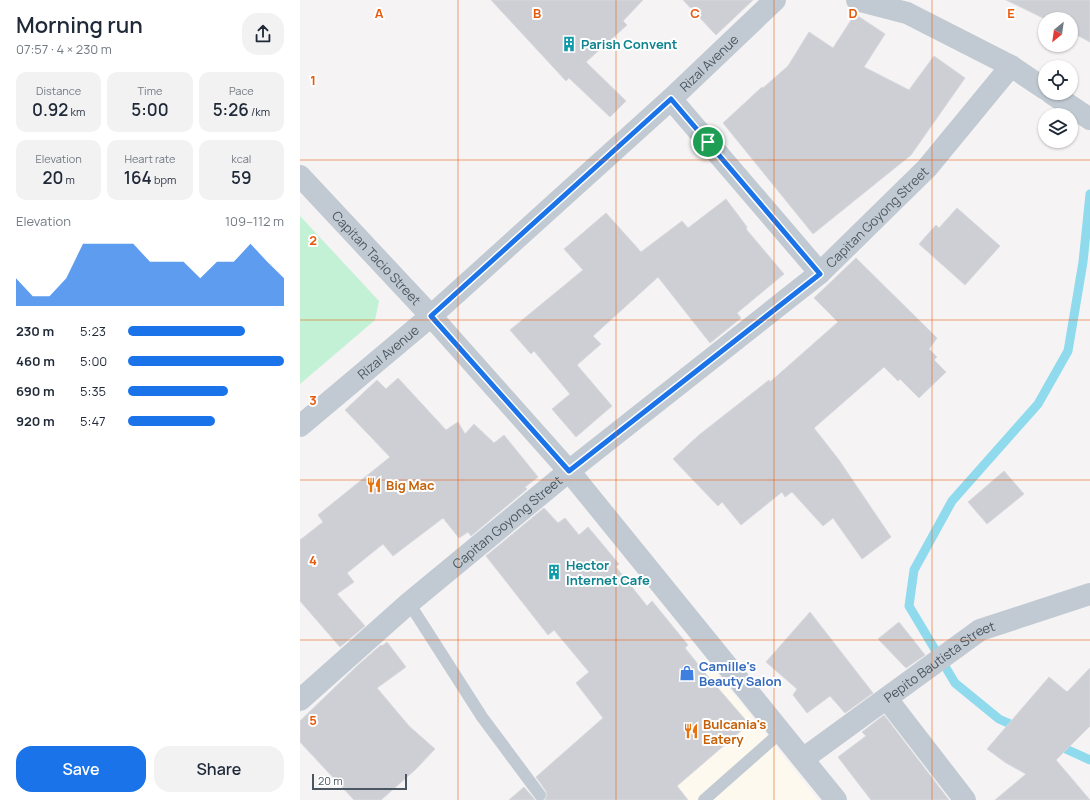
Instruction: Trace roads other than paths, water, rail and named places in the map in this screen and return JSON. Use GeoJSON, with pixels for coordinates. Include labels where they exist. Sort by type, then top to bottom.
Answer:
{"type":"FeatureCollection","features":[{"type":"Feature","properties":{"kind":"street","name":"Rizal Avenue"},"geometry":{"type":"LineString","coordinates":[[300,426],[431,316],[671,99],[775,0]]}},
{"type":"Feature","properties":{"kind":"street"},"geometry":{"type":"LineString","coordinates":[[857,0],[907,13],[1011,66],[1038,84]]}},
{"type":"Feature","properties":{"kind":"street","name":"Capitan Goyong Street"},"geometry":{"type":"LineString","coordinates":[[300,700],[408,603],[569,471],[820,274],[927,168],[1011,66]]}},
{"type":"Feature","properties":{"kind":"street"},"geometry":{"type":"LineString","coordinates":[[671,99],[820,274]]}},
{"type":"Feature","properties":{"kind":"street"},"geometry":{"type":"LineString","coordinates":[[1062,100],[1090,119]]}},
{"type":"Feature","properties":{"kind":"street","name":"Capitan Tacio Street"},"geometry":{"type":"LineString","coordinates":[[300,176],[431,316],[569,471],[836,800]]}},
{"type":"Feature","properties":{"kind":"street","name":"Pepito Bautista Street"},"geometry":{"type":"LineString","coordinates":[[804,759],[980,630],[1090,594]]}},
{"type":"Feature","properties":{"kind":"street"},"geometry":{"type":"LineString","coordinates":[[886,699],[965,800]]}},
{"type":"Feature","properties":{"kind":"lane"},"geometry":{"type":"LineString","coordinates":[[408,603],[482,717],[540,795]]}},
{"type":"Feature","properties":{"kind":"lane"},"geometry":{"type":"LineString","coordinates":[[704,800],[781,732]]}},
{"type":"Feature","properties":{"kind":"waterway"},"geometry":{"type":"LineString","coordinates":[[1019,728],[999,719],[955,683],[909,606],[914,570],[952,501],[1038,404],[1068,351],[1083,262],[1090,194]]}},
{"type":"Feature","properties":{"kind":"waterway"},"geometry":{"type":"LineString","coordinates":[[1057,745],[1090,760]]}},
{"type":"Feature","properties":{"kind":"place","name":"Parish Convent"},"geometry":{"type":"Point","coordinates":[569,44]}},
{"type":"Feature","properties":{"kind":"place","name":"Big Mac"},"geometry":{"type":"Point","coordinates":[374,485]}},
{"type":"Feature","properties":{"kind":"place","name":"Hector Internet Cafe"},"geometry":{"type":"Point","coordinates":[554,572]}},
{"type":"Feature","properties":{"kind":"place","name":"Camille's Beauty Salon"},"geometry":{"type":"Point","coordinates":[687,673]}},
{"type":"Feature","properties":{"kind":"place","name":"Bulcania's Eatery"},"geometry":{"type":"Point","coordinates":[691,731]}}]}
